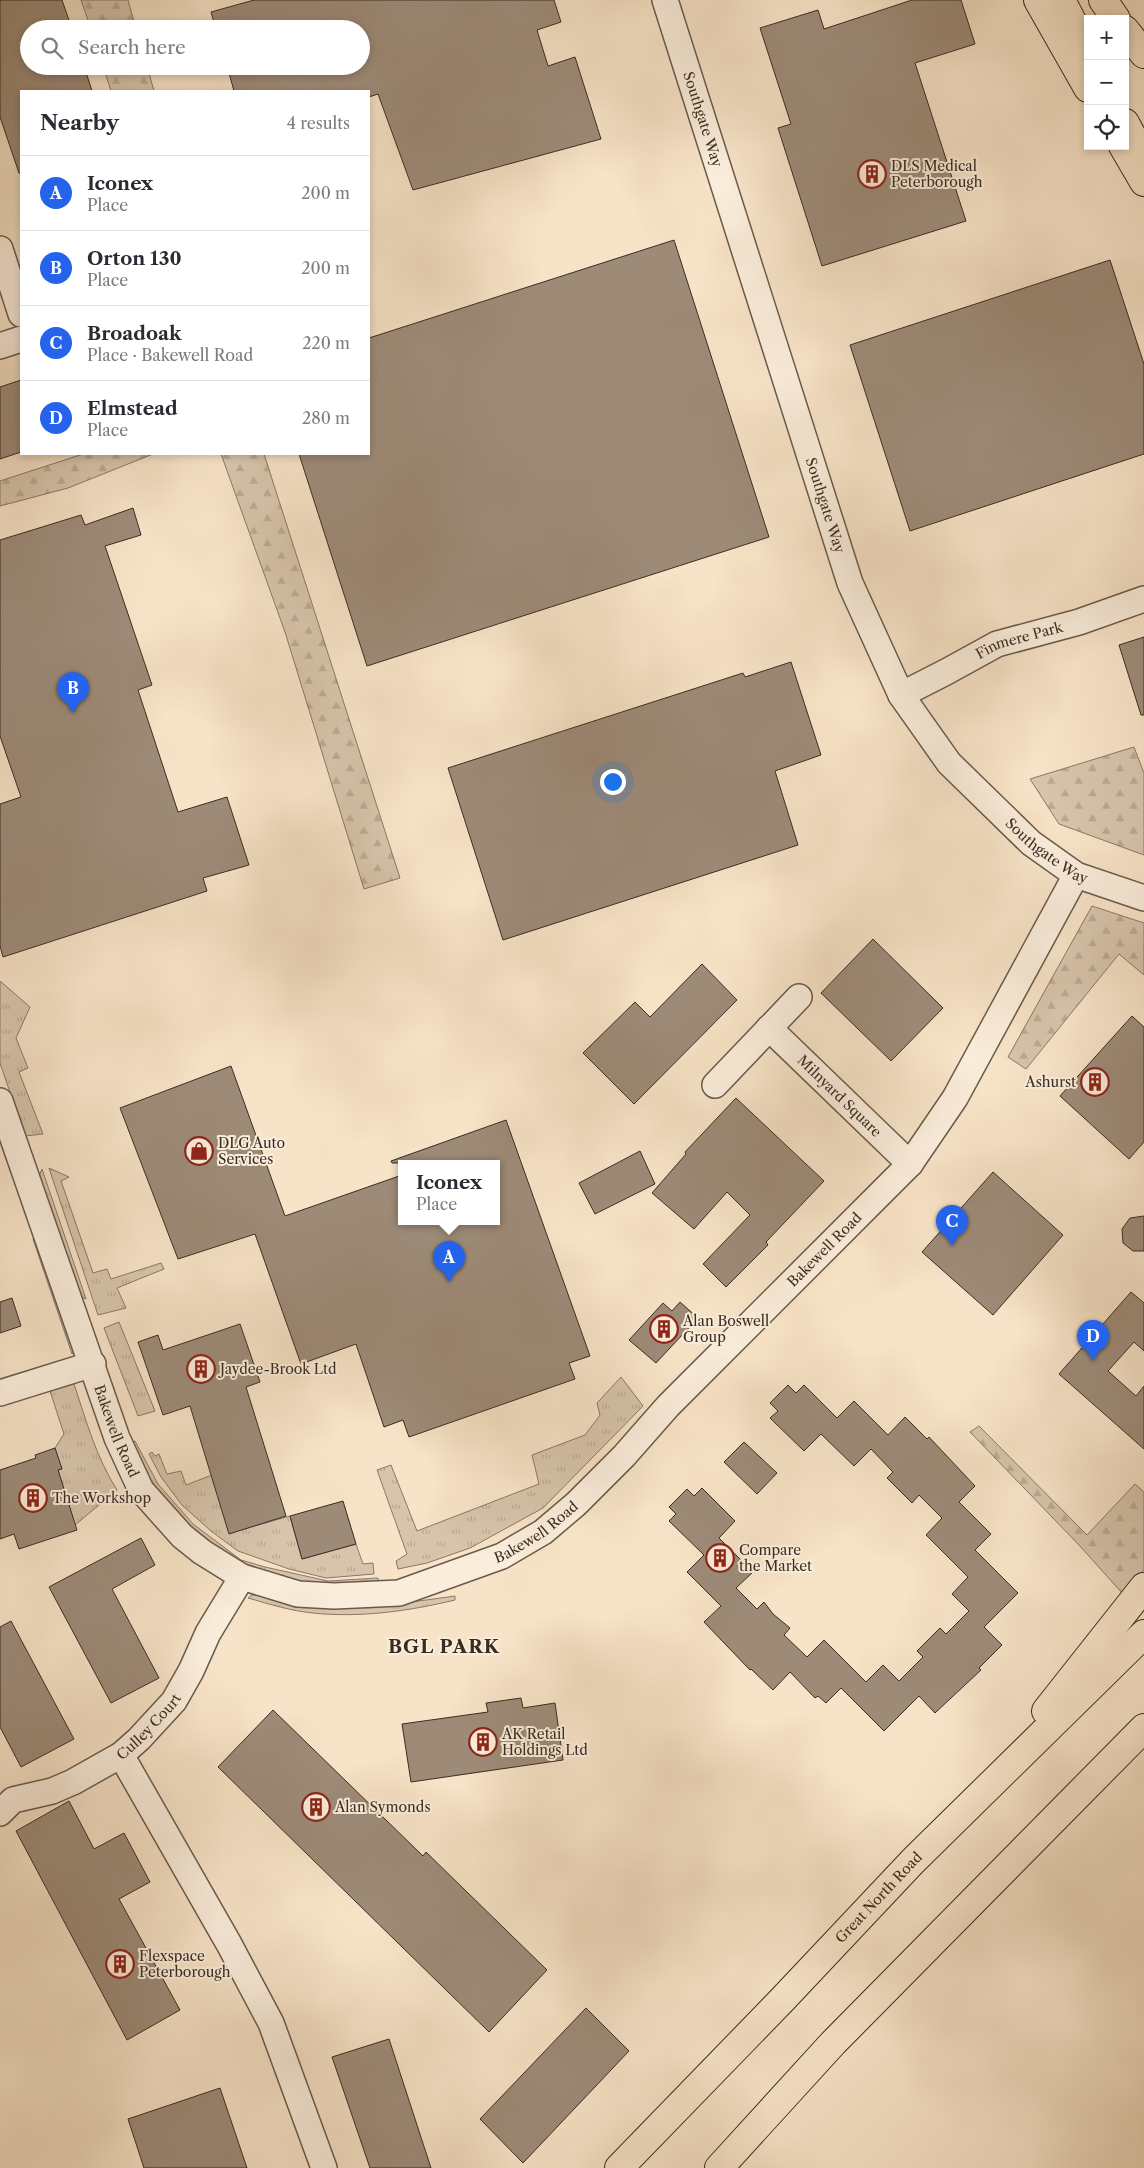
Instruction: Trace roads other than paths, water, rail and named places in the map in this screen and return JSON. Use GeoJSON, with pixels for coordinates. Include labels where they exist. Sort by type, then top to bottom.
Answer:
{"type":"FeatureCollection","features":[{"type":"Feature","properties":{"kind":"highway"},"geometry":{"type":"LineString","coordinates":[[1038,0],[1084,81]]}},
{"type":"Feature","properties":{"kind":"highway"},"geometry":{"type":"LineString","coordinates":[[1061,0],[1084,44]]}},
{"type":"Feature","properties":{"kind":"highway"},"geometry":{"type":"LineString","coordinates":[[1103,0],[1113,15]]}},
{"type":"Feature","properties":{"kind":"highway"},"geometry":{"type":"LineString","coordinates":[[1129,35],[1144,54]]}},
{"type":"Feature","properties":{"kind":"highway"},"geometry":{"type":"LineString","coordinates":[[1129,130],[1144,158]]}},
{"type":"Feature","properties":{"kind":"highway"},"geometry":{"type":"LineString","coordinates":[[1125,150],[1144,182]]}},
{"type":"Feature","properties":{"kind":"highway"},"geometry":{"type":"LineString","coordinates":[[983,1791],[1144,1587]]}},
{"type":"Feature","properties":{"kind":"highway","name":"Great North Road"},"geometry":{"type":"LineString","coordinates":[[619,2168],[782,2000],[913,1861],[1144,1634]]}},
{"type":"Feature","properties":{"kind":"highway"},"geometry":{"type":"LineString","coordinates":[[719,2168],[833,2043],[1012,1864],[1144,1728]]}},
{"type":"Feature","properties":{"kind":"highway"},"geometry":{"type":"LineString","coordinates":[[1012,1864],[1144,1754]]}},
{"type":"Feature","properties":{"kind":"street","name":"Southgate Way"},"geometry":{"type":"LineString","coordinates":[[665,0],[850,583],[901,694],[950,763],[1031,844],[1076,875],[1144,898]]}},
{"type":"Feature","properties":{"kind":"street"},"geometry":{"type":"LineString","coordinates":[[0,249],[20,311]]}},
{"type":"Feature","properties":{"kind":"street"},"geometry":{"type":"LineString","coordinates":[[0,346],[20,339]]}},
{"type":"Feature","properties":{"kind":"street","name":"Finmere Park"},"geometry":{"type":"LineString","coordinates":[[901,694],[997,644],[1079,622],[1144,599]]}},
{"type":"Feature","properties":{"kind":"street","name":"Bakewell Road"},"geometry":{"type":"LineString","coordinates":[[0,1101],[93,1364],[117,1438],[141,1490],[182,1536],[202,1552],[242,1578],[298,1594],[334,1596],[399,1593],[502,1556],[543,1532],[576,1504],[624,1456],[668,1406],[910,1164],[955,1098],[1076,875]]}},
{"type":"Feature","properties":{"kind":"street"},"geometry":{"type":"LineString","coordinates":[[715,1085],[799,998]]}},
{"type":"Feature","properties":{"kind":"street","name":"Milnyard Square"},"geometry":{"type":"LineString","coordinates":[[769,1028],[910,1164]]}},
{"type":"Feature","properties":{"kind":"street"},"geometry":{"type":"LineString","coordinates":[[0,1393],[93,1364]]}},
{"type":"Feature","properties":{"kind":"street","name":"Culley Court"},"geometry":{"type":"LineString","coordinates":[[0,1813],[12,1800],[52,1791],[73,1782],[121,1755],[139,1739],[174,1701],[191,1671],[208,1633],[242,1578]]}},
{"type":"Feature","properties":{"kind":"street"},"geometry":{"type":"LineString","coordinates":[[121,1755],[229,1944],[271,2023],[324,2168]]}},
{"type":"Feature","properties":{"kind":"place","name":"DLS Medical Peterborough"},"geometry":{"type":"Point","coordinates":[872,174]}},
{"type":"Feature","properties":{"kind":"place","name":"Orton 130"},"geometry":{"type":"Point","coordinates":[73,713]}},
{"type":"Feature","properties":{"kind":"place","name":"Ashurst"},"geometry":{"type":"Point","coordinates":[1095,1082]}},
{"type":"Feature","properties":{"kind":"place","name":"DLG Auto Services"},"geometry":{"type":"Point","coordinates":[199,1151]}},
{"type":"Feature","properties":{"kind":"place","name":"Broadoak"},"geometry":{"type":"Point","coordinates":[952,1246]}},
{"type":"Feature","properties":{"kind":"place","name":"Iconex"},"geometry":{"type":"Point","coordinates":[449,1282]}},
{"type":"Feature","properties":{"kind":"place","name":"Alan Boswell Group"},"geometry":{"type":"Point","coordinates":[664,1329]}},
{"type":"Feature","properties":{"kind":"place","name":"Elmstead"},"geometry":{"type":"Point","coordinates":[1093,1361]}},
{"type":"Feature","properties":{"kind":"place","name":"Jaydee-Brook Ltd"},"geometry":{"type":"Point","coordinates":[201,1369]}},
{"type":"Feature","properties":{"kind":"place","name":"The Workshop"},"geometry":{"type":"Point","coordinates":[33,1498]}},
{"type":"Feature","properties":{"kind":"place","name":"Compare the Market"},"geometry":{"type":"Point","coordinates":[720,1558]}},
{"type":"Feature","properties":{"kind":"place","name":"AK Retail Holdings Ltd"},"geometry":{"type":"Point","coordinates":[483,1742]}},
{"type":"Feature","properties":{"kind":"place","name":"Alan Symonds"},"geometry":{"type":"Point","coordinates":[316,1807]}},
{"type":"Feature","properties":{"kind":"place","name":"Flexspace Peterborough"},"geometry":{"type":"Point","coordinates":[120,1964]}},
{"type":"Feature","properties":{"kind":"district","name":"BGL PARK"},"geometry":{"type":"Point","coordinates":[444,1646]}}]}
